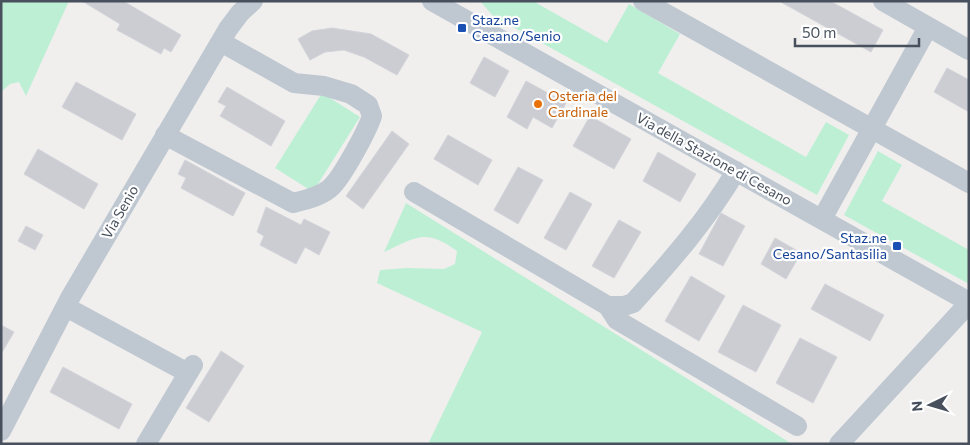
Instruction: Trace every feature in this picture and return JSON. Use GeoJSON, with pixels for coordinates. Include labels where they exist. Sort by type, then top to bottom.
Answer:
{"type":"FeatureCollection","features":[{"type":"Feature","properties":{"kind":"street","name":"Via Senio"},"geometry":{"type":"LineString","coordinates":[[1,431],[66,307],[165,135],[240,13],[253,1]]}},
{"type":"Feature","properties":{"kind":"street","name":"Via della Stazione di Cesano"},"geometry":{"type":"LineString","coordinates":[[432,1],[969,303]]}},
{"type":"Feature","properties":{"kind":"street"},"geometry":{"type":"LineString","coordinates":[[454,1],[476,26]]}},
{"type":"Feature","properties":{"kind":"street"},"geometry":{"type":"LineString","coordinates":[[643,1],[969,183]]}},
{"type":"Feature","properties":{"kind":"street"},"geometry":{"type":"LineString","coordinates":[[883,1],[969,50]]}},
{"type":"Feature","properties":{"kind":"street"},"geometry":{"type":"LineString","coordinates":[[822,219],[928,27]]}},
{"type":"Feature","properties":{"kind":"street"},"geometry":{"type":"LineString","coordinates":[[165,135],[293,204],[330,189],[366,133],[372,116],[368,105],[351,94],[324,86],[294,82],[221,42]]}},
{"type":"Feature","properties":{"kind":"street"},"geometry":{"type":"LineString","coordinates":[[608,306],[624,306],[633,303],[680,250],[715,206],[736,171]]}},
{"type":"Feature","properties":{"kind":"street"},"geometry":{"type":"LineString","coordinates":[[414,192],[608,306],[617,320],[797,426]]}},
{"type":"Feature","properties":{"kind":"street"},"geometry":{"type":"LineString","coordinates":[[839,444],[969,303]]}},
{"type":"Feature","properties":{"kind":"street"},"geometry":{"type":"LineString","coordinates":[[66,307],[190,369],[146,444]]}},
{"type":"Feature","properties":{"kind":"green space"},"geometry":{"type":"Polygon","coordinates":[[[1,1],[69,1],[26,96],[19,82],[10,84],[1,92],[1,1]]]}},
{"type":"Feature","properties":{"kind":"green space"},"geometry":{"type":"Polygon","coordinates":[[[480,1],[533,1],[607,43],[629,4],[680,34],[658,73],[806,157],[826,122],[849,135],[817,195],[493,16],[480,1]]]}},
{"type":"Feature","properties":{"kind":"green space"},"geometry":{"type":"Polygon","coordinates":[[[322,93],[360,117],[313,192],[275,168],[322,93]]]}},
{"type":"Feature","properties":{"kind":"green space"},"geometry":{"type":"Polygon","coordinates":[[[878,151],[902,165],[882,201],[969,250],[969,284],[844,215],[878,151]]]}},
{"type":"Feature","properties":{"kind":"green space"},"geometry":{"type":"Polygon","coordinates":[[[406,203],[792,444],[428,444],[482,332],[377,283],[380,270],[406,268],[444,269],[455,264],[457,251],[437,239],[429,237],[413,239],[384,252],[406,203]]]}},
{"type":"Feature","properties":{"kind":"building"},"geometry":{"type":"Polygon","coordinates":[[[82,1],[123,1],[181,35],[171,52],[164,48],[161,54],[117,30],[120,24],[82,1]]]}},
{"type":"Feature","properties":{"kind":"building"},"geometry":{"type":"Polygon","coordinates":[[[779,1],[830,1],[883,30],[871,52],[779,1]]]}},
{"type":"Feature","properties":{"kind":"building"},"geometry":{"type":"Polygon","coordinates":[[[332,28],[371,34],[409,55],[397,75],[364,57],[344,50],[325,52],[310,60],[298,39],[312,31],[332,28]]]}},
{"type":"Feature","properties":{"kind":"building"},"geometry":{"type":"Polygon","coordinates":[[[484,57],[509,71],[495,97],[470,83],[484,57]]]}},
{"type":"Feature","properties":{"kind":"building"},"geometry":{"type":"Polygon","coordinates":[[[947,68],[969,80],[969,112],[934,92],[947,68]]]}},
{"type":"Feature","properties":{"kind":"building"},"geometry":{"type":"Polygon","coordinates":[[[526,81],[566,103],[552,128],[533,117],[527,129],[507,117],[526,81]]]}},
{"type":"Feature","properties":{"kind":"building"},"geometry":{"type":"Polygon","coordinates":[[[76,82],[136,114],[122,140],[62,107],[76,82]]]}},
{"type":"Feature","properties":{"kind":"building"},"geometry":{"type":"Polygon","coordinates":[[[227,87],[285,121],[271,146],[220,116],[226,106],[218,102],[227,87]]]}},
{"type":"Feature","properties":{"kind":"building"},"geometry":{"type":"Polygon","coordinates":[[[590,116],[631,139],[614,169],[573,146],[590,116]]]}},
{"type":"Feature","properties":{"kind":"building"},"geometry":{"type":"Polygon","coordinates":[[[392,131],[409,144],[363,209],[346,196],[392,131]]]}},
{"type":"Feature","properties":{"kind":"building"},"geometry":{"type":"Polygon","coordinates":[[[448,135],[492,160],[478,185],[434,159],[448,135]]]}},
{"type":"Feature","properties":{"kind":"building"},"geometry":{"type":"Polygon","coordinates":[[[38,149],[98,184],[84,209],[24,174],[38,149]]]}},
{"type":"Feature","properties":{"kind":"building"},"geometry":{"type":"Polygon","coordinates":[[[658,152],[696,174],[680,202],[643,181],[658,152]]]}},
{"type":"Feature","properties":{"kind":"building"},"geometry":{"type":"Polygon","coordinates":[[[185,160],[245,193],[233,216],[181,188],[186,178],[178,174],[185,160]]]}},
{"type":"Feature","properties":{"kind":"building"},"geometry":{"type":"Polygon","coordinates":[[[518,167],[543,180],[518,224],[494,210],[518,167]]]}},
{"type":"Feature","properties":{"kind":"building"},"geometry":{"type":"Polygon","coordinates":[[[570,192],[592,204],[566,250],[544,238],[570,192]]]}},
{"type":"Feature","properties":{"kind":"building"},"geometry":{"type":"Polygon","coordinates":[[[266,207],[301,225],[304,219],[330,232],[319,255],[305,247],[296,264],[260,245],[264,236],[257,232],[266,207]]]}},
{"type":"Feature","properties":{"kind":"building"},"geometry":{"type":"Polygon","coordinates":[[[721,213],[745,226],[723,266],[699,254],[721,213]]]}},
{"type":"Feature","properties":{"kind":"building"},"geometry":{"type":"Polygon","coordinates":[[[619,220],[641,232],[614,278],[592,266],[619,220]]]}},
{"type":"Feature","properties":{"kind":"building"},"geometry":{"type":"Polygon","coordinates":[[[26,226],[43,235],[35,250],[18,241],[26,226]]]}},
{"type":"Feature","properties":{"kind":"building"},"geometry":{"type":"Polygon","coordinates":[[[775,238],[801,253],[786,279],[761,264],[775,238]]]}},
{"type":"Feature","properties":{"kind":"building"},"geometry":{"type":"Polygon","coordinates":[[[691,276],[725,296],[699,341],[665,321],[691,276]]]}},
{"type":"Feature","properties":{"kind":"building"},"geometry":{"type":"Polygon","coordinates":[[[825,284],[884,315],[870,341],[811,309],[825,284]]]}},
{"type":"Feature","properties":{"kind":"building"},"geometry":{"type":"Polygon","coordinates":[[[743,305],[781,325],[756,372],[718,352],[743,305]]]}},
{"type":"Feature","properties":{"kind":"building"},"geometry":{"type":"Polygon","coordinates":[[[1,325],[14,332],[1,354],[1,325]]]}},
{"type":"Feature","properties":{"kind":"building"},"geometry":{"type":"Polygon","coordinates":[[[800,338],[837,357],[813,403],[776,383],[800,338]]]}},
{"type":"Feature","properties":{"kind":"building"},"geometry":{"type":"Polygon","coordinates":[[[221,351],[244,366],[209,422],[186,408],[221,351]]]}},
{"type":"Feature","properties":{"kind":"building"},"geometry":{"type":"Polygon","coordinates":[[[63,367],[132,404],[119,429],[50,392],[63,367]]]}},
{"type":"Feature","properties":{"kind":"place","name":"Staz.ne Cesano/Senio"},"geometry":{"type":"Point","coordinates":[462,28]}},
{"type":"Feature","properties":{"kind":"place","name":"Osteria del Cardinale"},"geometry":{"type":"Point","coordinates":[538,104]}},
{"type":"Feature","properties":{"kind":"place","name":"Staz.ne Cesano/Santasilia"},"geometry":{"type":"Point","coordinates":[897,246]}}]}
